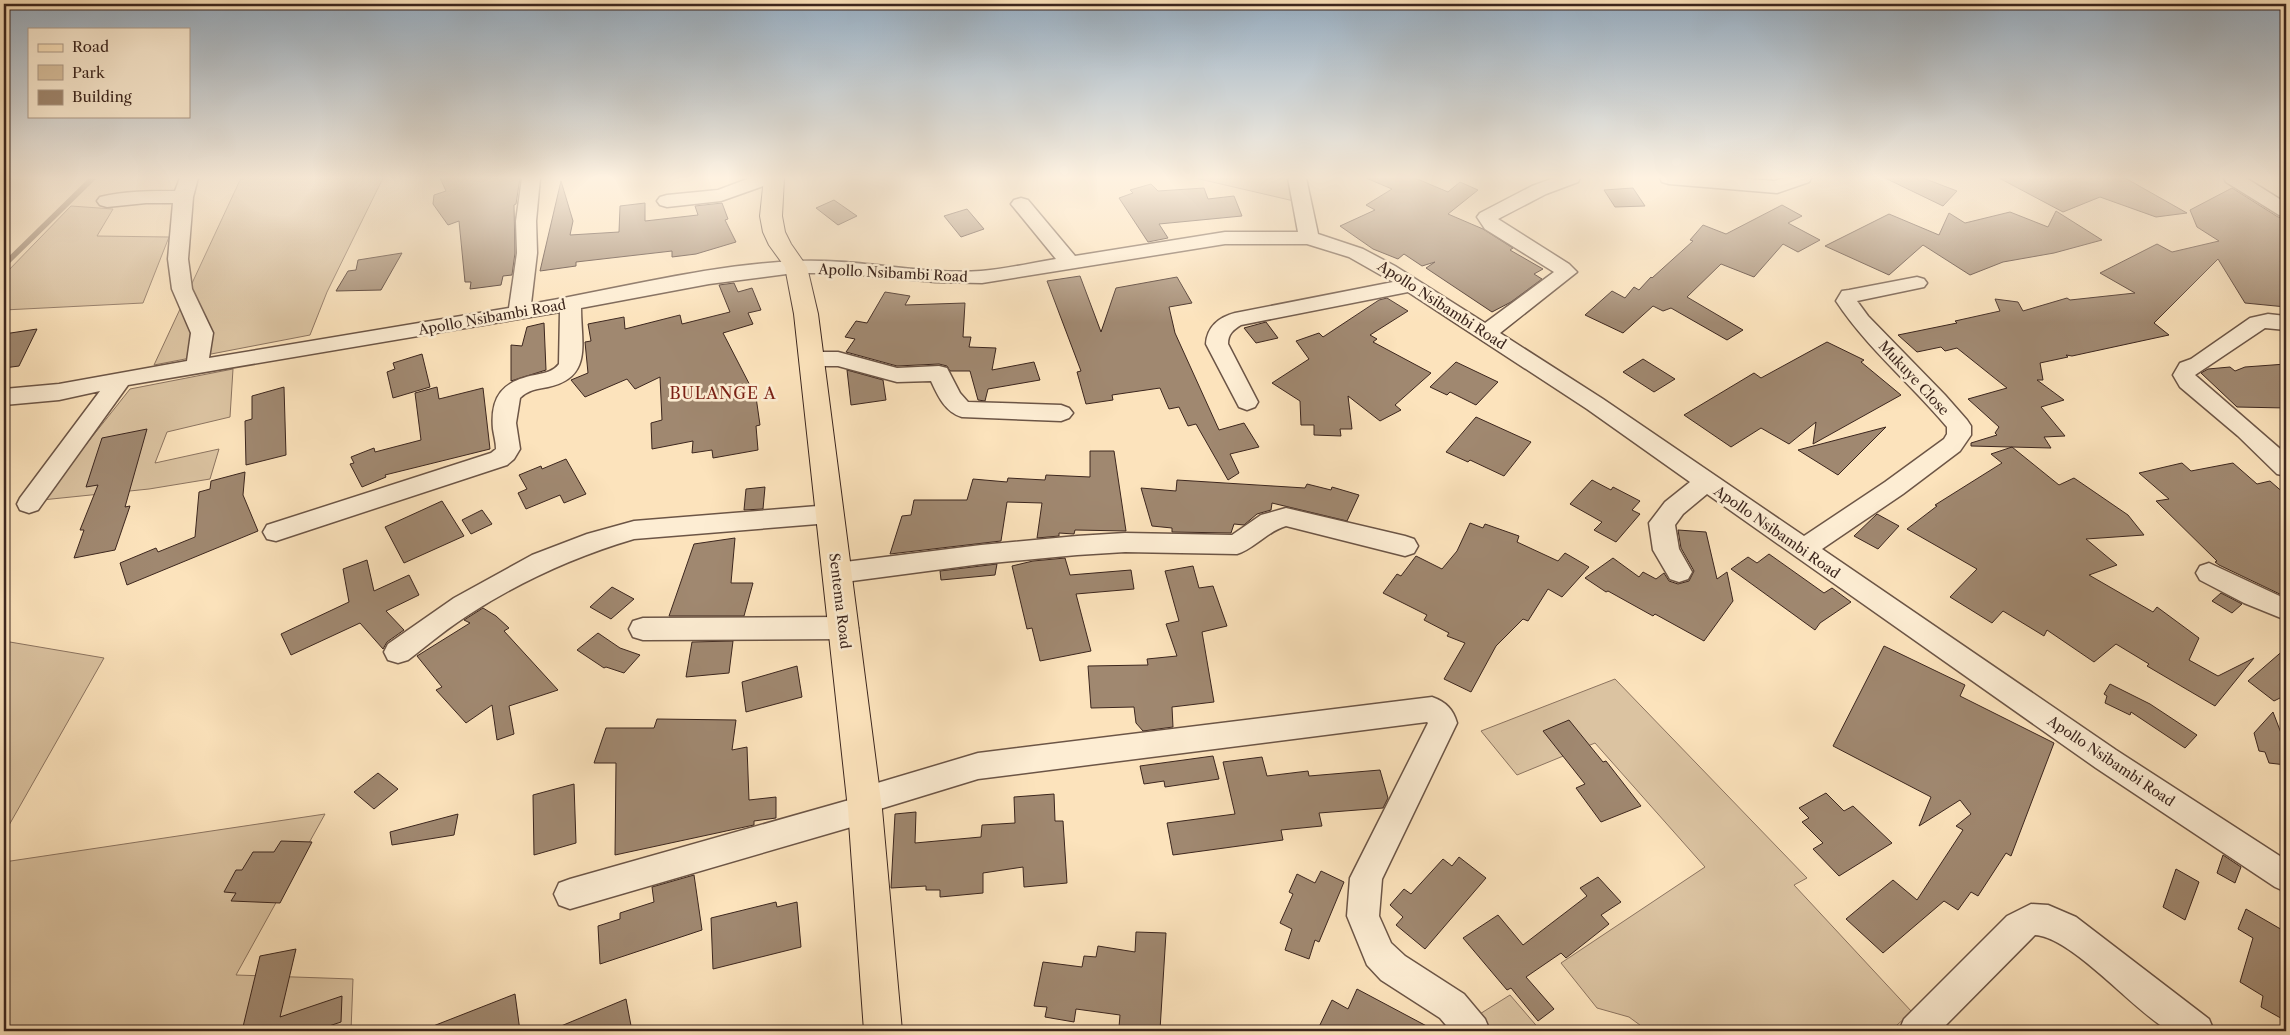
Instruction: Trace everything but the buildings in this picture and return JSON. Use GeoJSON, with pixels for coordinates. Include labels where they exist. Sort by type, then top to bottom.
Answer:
{"type":"FeatureCollection","features":[{"type":"Feature","properties":{"kind":"main road","name":"Sentema Road"},"geometry":{"type":"LineString","coordinates":[[773,226],[780,245],[796,267],[806,314],[864,804],[883,1031]]}},
{"type":"Feature","properties":{"kind":"street"},"geometry":{"type":"LineString","coordinates":[[182,226],[178,259],[182,289],[202,333],[197,367]]}},
{"type":"Feature","properties":{"kind":"street"},"geometry":{"type":"LineString","coordinates":[[519,313],[527,253],[526,226]]}},
{"type":"Feature","properties":{"kind":"street"},"geometry":{"type":"LineString","coordinates":[[1040,226],[1070,263]]}},
{"type":"Feature","properties":{"kind":"street"},"geometry":{"type":"LineString","coordinates":[[1307,226],[1309,238]]}},
{"type":"Feature","properties":{"kind":"street"},"geometry":{"type":"LineString","coordinates":[[1486,333],[1567,272],[1494,226]]}},
{"type":"Feature","properties":{"kind":"street","name":"Apollo Nsibambi Road"},"geometry":{"type":"LineString","coordinates":[[4,397],[59,392],[121,379],[519,313],[726,275],[796,267],[881,270],[946,278],[982,277],[1225,238],[1309,238],[1356,253],[1411,285],[1595,404],[2106,759],[2286,877]]}},
{"type":"Feature","properties":{"kind":"street","name":"Mukuye Close"},"geometry":{"type":"LineString","coordinates":[[1803,549],[1894,488],[1952,445],[1959,435],[1959,426],[1937,400],[1860,321],[1846,301],[1849,296],[1917,283]]}},
{"type":"Feature","properties":{"kind":"street"},"geometry":{"type":"LineString","coordinates":[[1247,402],[1217,344],[1217,336],[1223,327],[1235,320],[1411,285]]}},
{"type":"Feature","properties":{"kind":"street"},"geometry":{"type":"LineString","coordinates":[[276,532],[500,459],[508,448],[504,430],[509,395],[514,390],[558,376],[568,370],[570,364],[571,304]]}},
{"type":"Feature","properties":{"kind":"street"},"geometry":{"type":"LineString","coordinates":[[2286,323],[2268,321],[2258,323],[2199,364],[2188,368],[2184,374],[2188,382],[2246,430],[2286,468]]}},
{"type":"Feature","properties":{"kind":"street"},"geometry":{"type":"LineString","coordinates":[[811,358],[838,359],[897,375],[939,373],[950,397],[962,409],[1062,413]]}},
{"type":"Feature","properties":{"kind":"street"},"geometry":{"type":"LineString","coordinates":[[29,504],[121,379]]}},
{"type":"Feature","properties":{"kind":"street"},"geometry":{"type":"LineString","coordinates":[[1679,572],[1666,550],[1662,523],[1674,508],[1706,482]]}},
{"type":"Feature","properties":{"kind":"street"},"geometry":{"type":"LineString","coordinates":[[398,652],[463,605],[513,576],[541,562],[596,541],[643,529],[830,514]]}},
{"type":"Feature","properties":{"kind":"street"},"geometry":{"type":"LineString","coordinates":[[836,573],[1036,548],[1122,541],[1238,544],[1270,521],[1286,517],[1405,546]]}},
{"type":"Feature","properties":{"kind":"street"},"geometry":{"type":"LineString","coordinates":[[2209,573],[2253,596],[2286,610]]}},
{"type":"Feature","properties":{"kind":"street"},"geometry":{"type":"LineString","coordinates":[[643,629],[844,628]]}},
{"type":"Feature","properties":{"kind":"street"},"geometry":{"type":"LineString","coordinates":[[570,894],[864,804],[978,766],[1432,710],[1442,717],[1443,723],[1366,878],[1363,916],[1379,954],[1392,968],[1452,1006],[1472,1031]]}},
{"type":"Feature","properties":{"kind":"street"},"geometry":{"type":"LineString","coordinates":[[1916,1031],[2019,927],[2032,919],[2048,920],[2082,940],[2197,1031]]}},
{"type":"Feature","properties":{"kind":"green space"},"geometry":{"type":"Polygon","coordinates":[[[51,226],[103,226],[97,236],[169,237],[143,303],[4,310],[4,275],[51,226]]]}},
{"type":"Feature","properties":{"kind":"green space"},"geometry":{"type":"Polygon","coordinates":[[[219,226],[359,226],[327,292],[310,335],[154,365],[219,226]]]}},
{"type":"Feature","properties":{"kind":"green space"},"geometry":{"type":"Polygon","coordinates":[[[233,369],[230,417],[167,432],[155,463],[219,449],[210,479],[149,489],[42,500],[130,389],[233,369]]]}},
{"type":"Feature","properties":{"kind":"green space"},"geometry":{"type":"Polygon","coordinates":[[[4,641],[104,658],[4,834],[4,641]]]}},
{"type":"Feature","properties":{"kind":"green space"},"geometry":{"type":"Polygon","coordinates":[[[1615,679],[1807,878],[1794,885],[1912,1012],[1890,1031],[1648,1031],[1629,1017],[1597,1008],[1561,963],[1705,867],[1595,743],[1517,775],[1481,731],[1615,679]]]}},
{"type":"Feature","properties":{"kind":"green space"},"geometry":{"type":"Polygon","coordinates":[[[325,814],[236,975],[353,979],[351,1031],[4,1031],[4,862],[325,814]]]}},
{"type":"Feature","properties":{"kind":"green space"},"geometry":{"type":"Polygon","coordinates":[[[1510,995],[1541,1031],[1484,1031],[1475,1017],[1510,995]]]}},
{"type":"Feature","properties":{"kind":"waterway"},"geometry":{"type":"LineString","coordinates":[[4,265],[44,226]]}},
{"type":"Feature","properties":{"kind":"district","name":"BULANGE A"},"geometry":{"type":"Point","coordinates":[723,393]}}]}
